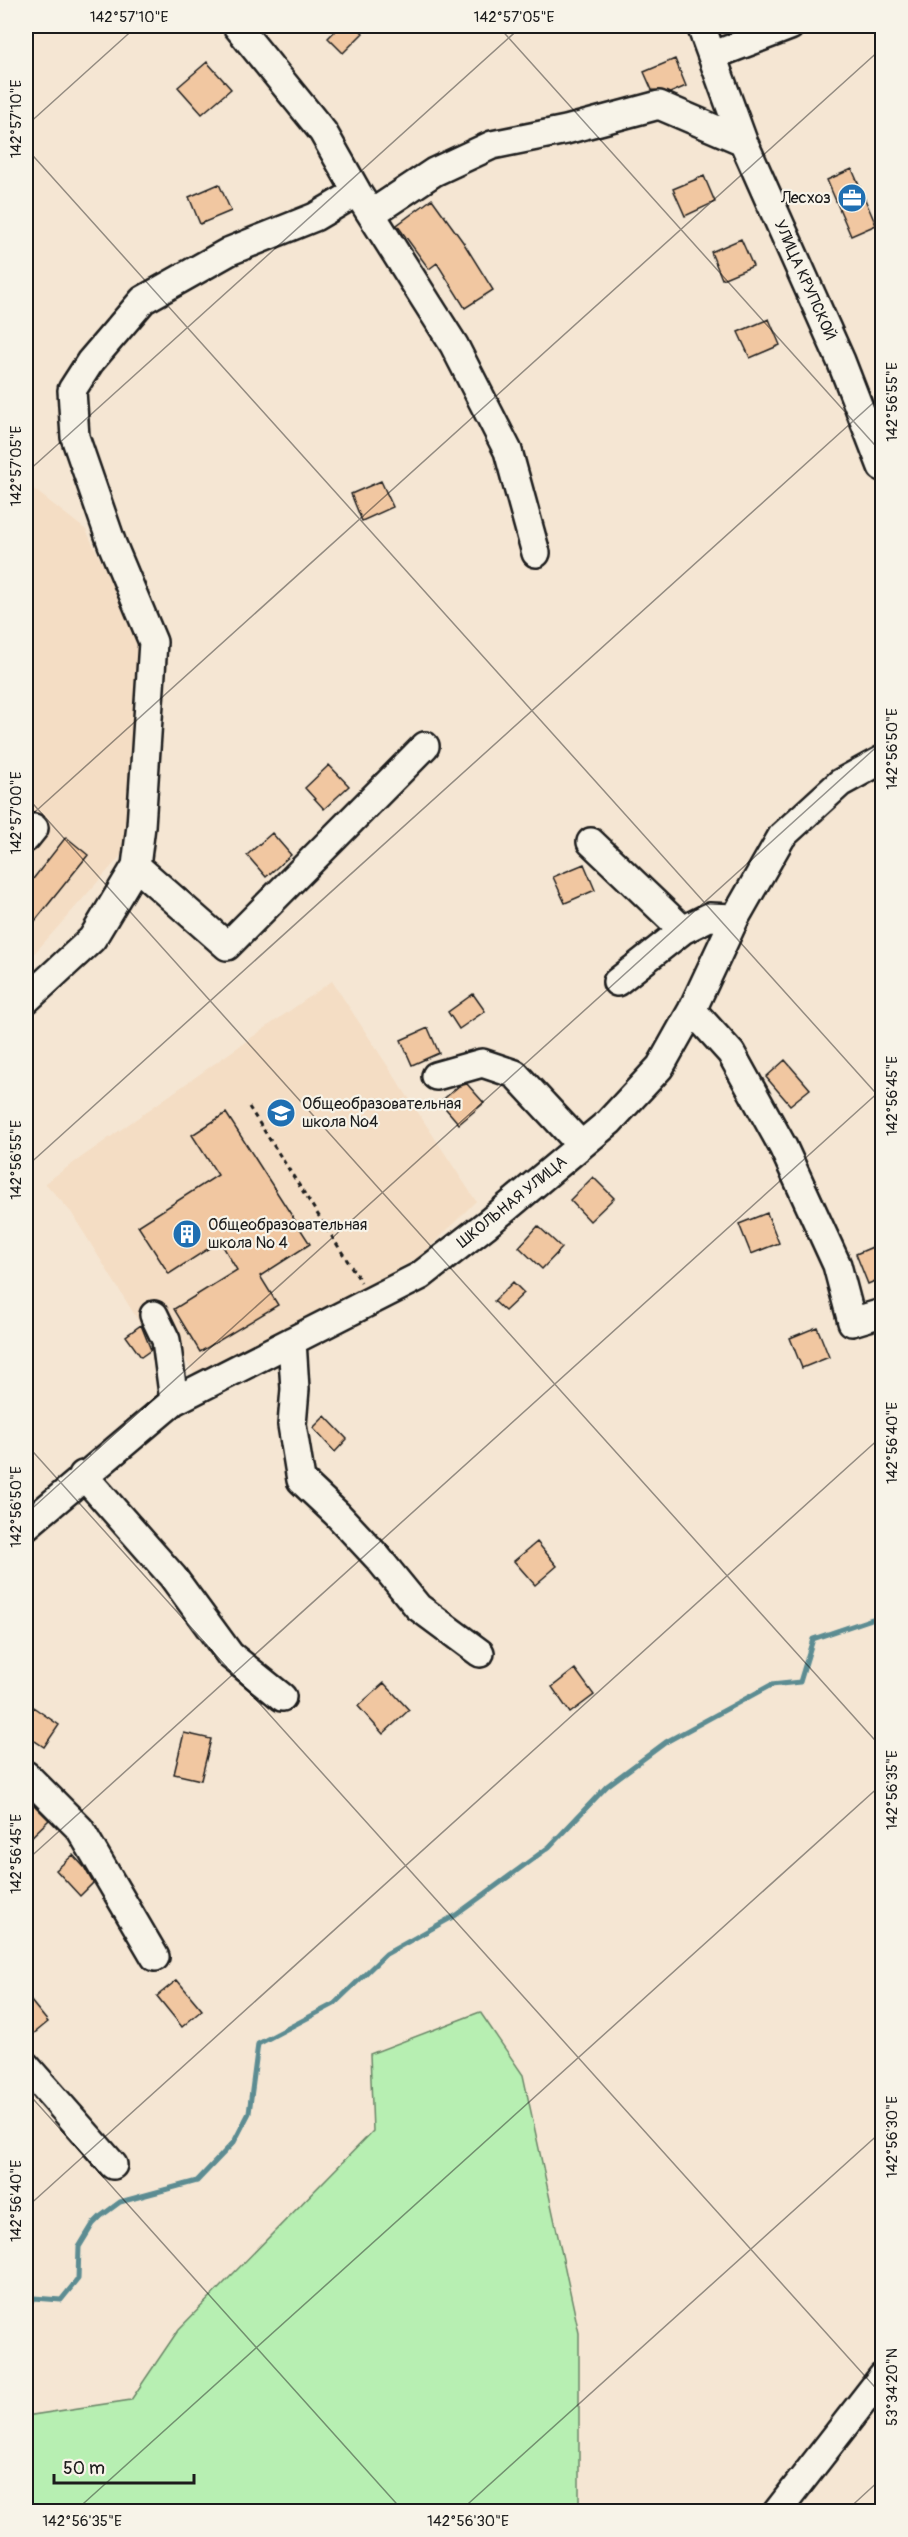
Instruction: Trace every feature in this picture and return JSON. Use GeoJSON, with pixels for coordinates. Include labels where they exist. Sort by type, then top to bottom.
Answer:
{"type":"FeatureCollection","features":[{"type":"Feature","properties":{"kind":"street"},"geometry":{"type":"LineString","coordinates":[[237,26],[323,132],[364,203],[454,345],[508,451],[536,553]]}},
{"type":"Feature","properties":{"kind":"street","name":"УЛИЦА КРУПСКОЙ"},"geometry":{"type":"LineString","coordinates":[[701,26],[714,56],[742,141],[841,361],[882,467]]}},
{"type":"Feature","properties":{"kind":"street"},"geometry":{"type":"LineString","coordinates":[[714,56],[790,26]]}},
{"type":"Feature","properties":{"kind":"street"},"geometry":{"type":"LineString","coordinates":[[26,1000],[92,939],[136,866],[153,642],[112,544],[75,437],[72,390],[90,362],[142,300],[230,251],[315,217],[364,203],[492,145],[566,130],[659,105],[742,141]]}},
{"type":"Feature","properties":{"kind":"street"},"geometry":{"type":"LineString","coordinates":[[136,866],[227,946],[425,746]]}},
{"type":"Feature","properties":{"kind":"street","name":"ШКОЛЬНАЯ УЛИЦА"},"geometry":{"type":"LineString","coordinates":[[26,1526],[83,1475],[174,1401],[372,1302],[420,1275],[487,1224],[609,1122],[660,1068],[692,1010],[735,918],[782,836],[840,783],[882,760]]}},
{"type":"Feature","properties":{"kind":"street"},"geometry":{"type":"LineString","coordinates":[[591,842],[683,930]]}},
{"type":"Feature","properties":{"kind":"street"},"geometry":{"type":"LineString","coordinates":[[618,981],[683,930],[709,917],[735,918]]}},
{"type":"Feature","properties":{"kind":"street"},"geometry":{"type":"LineString","coordinates":[[692,1010],[730,1053],[783,1147],[837,1265],[852,1322],[882,1313]]}},
{"type":"Feature","properties":{"kind":"street"},"geometry":{"type":"LineString","coordinates":[[436,1076],[482,1063],[515,1074],[581,1145]]}},
{"type":"Feature","properties":{"kind":"street"},"geometry":{"type":"LineString","coordinates":[[154,1315],[165,1340],[174,1401]]}},
{"type":"Feature","properties":{"kind":"street"},"geometry":{"type":"LineString","coordinates":[[291,1341],[295,1389],[292,1425],[301,1480],[353,1532],[418,1607],[480,1653]]}},
{"type":"Feature","properties":{"kind":"street"},"geometry":{"type":"LineString","coordinates":[[83,1475],[173,1576],[230,1655],[282,1697]]}},
{"type":"Feature","properties":{"kind":"street"},"geometry":{"type":"LineString","coordinates":[[26,1774],[80,1829],[155,1957]]}},
{"type":"Feature","properties":{"kind":"street"},"geometry":{"type":"LineString","coordinates":[[26,2066],[113,2165]]}},
{"type":"Feature","properties":{"kind":"street"},"geometry":{"type":"LineString","coordinates":[[777,2511],[882,2377]]}},
{"type":"Feature","properties":{"kind":"path"},"geometry":{"type":"LineString","coordinates":[[249,1107],[372,1302]]}},
{"type":"Feature","properties":{"kind":"shaded area"},"geometry":{"type":"Polygon","coordinates":[[[26,483],[86,530],[138,644],[125,851],[26,963],[26,483]]]}},
{"type":"Feature","properties":{"kind":"shaded area","name":"Общеобразовательная школа №4"},"geometry":{"type":"Polygon","coordinates":[[[332,981],[476,1201],[422,1255],[364,1288],[195,1375],[171,1336],[147,1321],[141,1325],[71,1212],[45,1183],[332,981]]]}},
{"type":"Feature","properties":{"kind":"green space"},"geometry":{"type":"Polygon","coordinates":[[[480,2012],[523,2075],[579,2333],[579,2511],[26,2511],[26,2416],[131,2400],[179,2329],[373,2131],[370,2054],[480,2012]]]}},
{"type":"Feature","properties":{"kind":"building"},"geometry":{"type":"Polygon","coordinates":[[[340,26],[356,26],[363,33],[343,53],[328,38],[340,26]]]}},
{"type":"Feature","properties":{"kind":"building"},"geometry":{"type":"Polygon","coordinates":[[[675,59],[686,86],[670,93],[652,90],[644,72],[675,59]]]}},
{"type":"Feature","properties":{"kind":"building"},"geometry":{"type":"Polygon","coordinates":[[[207,62],[231,89],[202,114],[178,87],[207,62]]]}},
{"type":"Feature","properties":{"kind":"building"},"geometry":{"type":"Polygon","coordinates":[[[852,169],[876,225],[851,236],[827,180],[852,169]]]}},
{"type":"Feature","properties":{"kind":"building"},"geometry":{"type":"Polygon","coordinates":[[[704,176],[715,202],[685,216],[673,189],[704,176]]]}},
{"type":"Feature","properties":{"kind":"building"},"geometry":{"type":"Polygon","coordinates":[[[219,184],[231,211],[200,224],[189,197],[219,184]]]}},
{"type":"Feature","properties":{"kind":"building"},"geometry":{"type":"Polygon","coordinates":[[[432,199],[463,242],[493,290],[465,308],[437,263],[429,269],[397,225],[432,199]]]}},
{"type":"Feature","properties":{"kind":"building"},"geometry":{"type":"Polygon","coordinates":[[[741,239],[753,266],[722,279],[711,252],[741,239]]]}},
{"type":"Feature","properties":{"kind":"building"},"geometry":{"type":"Polygon","coordinates":[[[769,319],[780,345],[750,358],[738,332],[769,319]]]}},
{"type":"Feature","properties":{"kind":"building"},"geometry":{"type":"Polygon","coordinates":[[[381,481],[393,507],[362,521],[351,494],[381,481]]]}},
{"type":"Feature","properties":{"kind":"building"},"geometry":{"type":"Polygon","coordinates":[[[329,765],[349,786],[324,809],[305,788],[329,765]]]}},
{"type":"Feature","properties":{"kind":"building"},"geometry":{"type":"Polygon","coordinates":[[[272,833],[291,855],[266,877],[247,855],[272,833]]]}},
{"type":"Feature","properties":{"kind":"building"},"geometry":{"type":"Polygon","coordinates":[[[66,837],[88,855],[26,932],[26,888],[66,837]]]}},
{"type":"Feature","properties":{"kind":"building"},"geometry":{"type":"Polygon","coordinates":[[[584,864],[595,890],[565,903],[553,877],[584,864]]]}},
{"type":"Feature","properties":{"kind":"building"},"geometry":{"type":"Polygon","coordinates":[[[473,994],[485,1011],[459,1029],[448,1012],[473,994]]]}},
{"type":"Feature","properties":{"kind":"building"},"geometry":{"type":"Polygon","coordinates":[[[428,1028],[439,1053],[412,1065],[401,1040],[428,1028]]]}},
{"type":"Feature","properties":{"kind":"building"},"geometry":{"type":"Polygon","coordinates":[[[785,1060],[810,1089],[790,1105],[766,1077],[785,1060]]]}},
{"type":"Feature","properties":{"kind":"building"},"geometry":{"type":"Polygon","coordinates":[[[467,1084],[484,1103],[459,1124],[440,1102],[459,1086],[467,1084]]]}},
{"type":"Feature","properties":{"kind":"building","name":"Общеобразовательная школа № 4"},"geometry":{"type":"Polygon","coordinates":[[[226,1113],[310,1244],[260,1276],[278,1305],[200,1352],[174,1309],[237,1270],[220,1241],[169,1274],[138,1226],[218,1175],[192,1135],[226,1113]]]}},
{"type":"Feature","properties":{"kind":"building"},"geometry":{"type":"Polygon","coordinates":[[[593,1177],[614,1198],[590,1221],[570,1200],[593,1177]]]}},
{"type":"Feature","properties":{"kind":"building"},"geometry":{"type":"Polygon","coordinates":[[[767,1213],[779,1243],[751,1254],[739,1224],[767,1213]]]}},
{"type":"Feature","properties":{"kind":"building"},"geometry":{"type":"Polygon","coordinates":[[[538,1226],[562,1248],[542,1269],[519,1247],[538,1226]]]}},
{"type":"Feature","properties":{"kind":"building"},"geometry":{"type":"Polygon","coordinates":[[[882,1243],[882,1278],[868,1284],[856,1254],[882,1243]]]}},
{"type":"Feature","properties":{"kind":"building"},"geometry":{"type":"Polygon","coordinates":[[[513,1282],[524,1293],[505,1311],[494,1301],[513,1282]]]}},
{"type":"Feature","properties":{"kind":"building"},"geometry":{"type":"Polygon","coordinates":[[[141,1325],[151,1350],[141,1357],[126,1336],[141,1325]]]}},
{"type":"Feature","properties":{"kind":"building"},"geometry":{"type":"Polygon","coordinates":[[[817,1327],[829,1357],[802,1368],[790,1338],[817,1327]]]}},
{"type":"Feature","properties":{"kind":"building"},"geometry":{"type":"Polygon","coordinates":[[[325,1416],[347,1439],[335,1452],[313,1428],[325,1416]]]}},
{"type":"Feature","properties":{"kind":"building"},"geometry":{"type":"Polygon","coordinates":[[[537,1542],[557,1566],[535,1585],[514,1561],[537,1542]]]}},
{"type":"Feature","properties":{"kind":"building"},"geometry":{"type":"Polygon","coordinates":[[[575,1669],[594,1695],[570,1713],[552,1687],[575,1669]]]}},
{"type":"Feature","properties":{"kind":"building"},"geometry":{"type":"Polygon","coordinates":[[[384,1683],[409,1710],[383,1734],[358,1706],[384,1683]]]}},
{"type":"Feature","properties":{"kind":"building"},"geometry":{"type":"Polygon","coordinates":[[[33,1707],[59,1725],[44,1747],[26,1735],[26,1718],[33,1707]]]}},
{"type":"Feature","properties":{"kind":"building"},"geometry":{"type":"Polygon","coordinates":[[[184,1733],[211,1739],[201,1780],[174,1774],[184,1733]]]}},
{"type":"Feature","properties":{"kind":"building"},"geometry":{"type":"Polygon","coordinates":[[[26,1797],[49,1820],[26,1842],[26,1797]]]}},
{"type":"Feature","properties":{"kind":"building"},"geometry":{"type":"Polygon","coordinates":[[[73,1855],[84,1867],[93,1883],[80,1896],[56,1870],[73,1855]]]}},
{"type":"Feature","properties":{"kind":"building"},"geometry":{"type":"Polygon","coordinates":[[[177,1980],[202,2010],[182,2027],[157,1996],[177,1980]]]}},
{"type":"Feature","properties":{"kind":"building"},"geometry":{"type":"Polygon","coordinates":[[[26,1995],[48,2022],[26,2040],[26,1995]]]}},
{"type":"Feature","properties":{"kind":"waterway"},"geometry":{"type":"LineString","coordinates":[[26,2308],[34,2298],[61,2300],[78,2279],[79,2247],[93,2224],[101,2216],[120,2202],[197,2181],[234,2142],[249,2113],[258,2044],[334,2004],[386,1954],[456,1915],[549,1847],[607,1786],[666,1742],[771,1685],[800,1682],[813,1639],[872,1619],[882,1618]]}},
{"type":"Feature","properties":{"kind":"place","name":"Лесхоз"},"geometry":{"type":"Point","coordinates":[852,198]}},
{"type":"Feature","properties":{"kind":"place","name":"Общеобразовательная школа №4"},"geometry":{"type":"Point","coordinates":[281,1113]}},
{"type":"Feature","properties":{"kind":"place","name":"Общеобразовательная школа № 4"},"geometry":{"type":"Point","coordinates":[187,1234]}}]}
